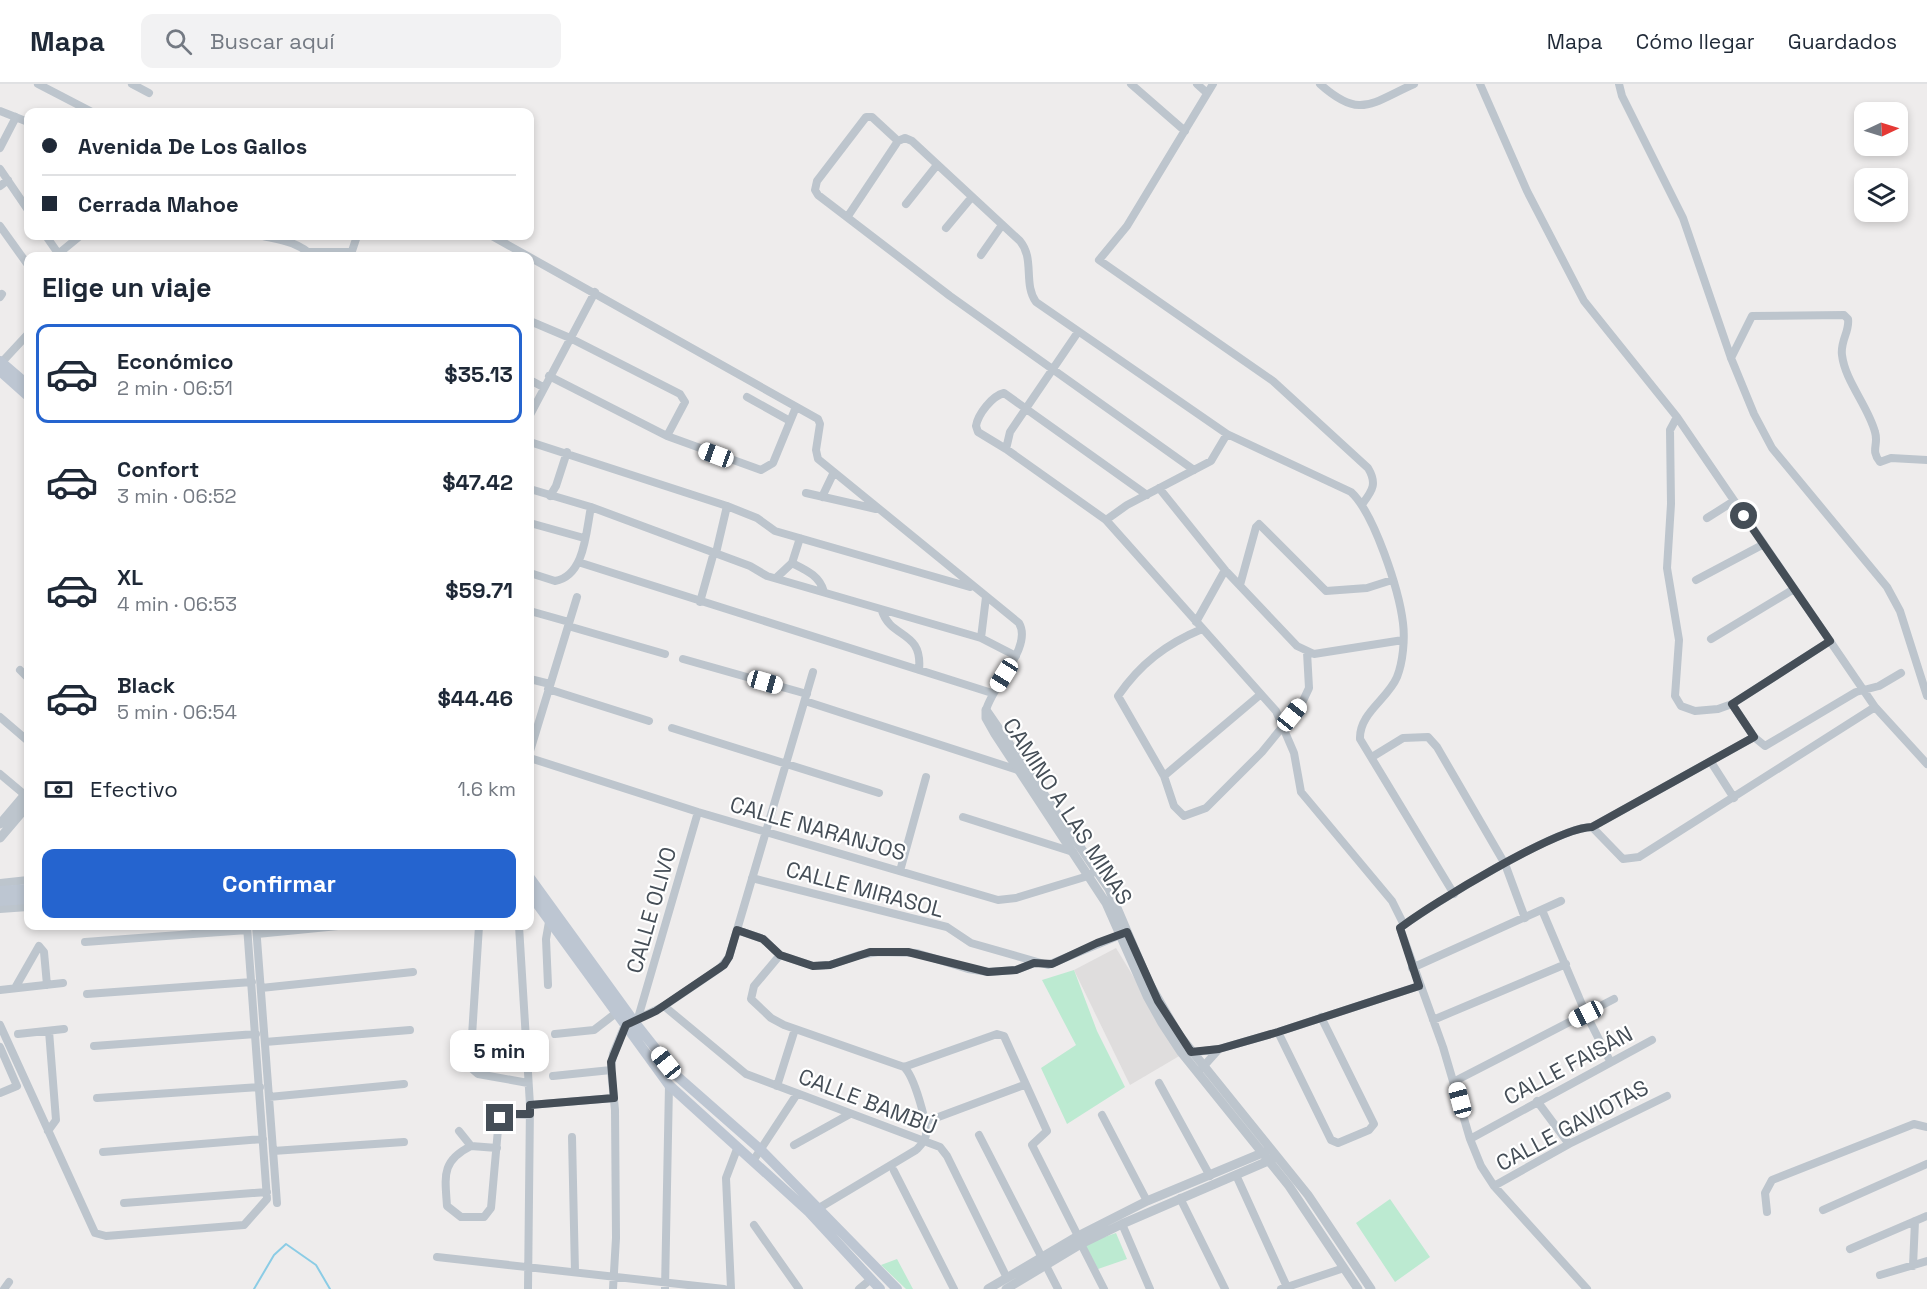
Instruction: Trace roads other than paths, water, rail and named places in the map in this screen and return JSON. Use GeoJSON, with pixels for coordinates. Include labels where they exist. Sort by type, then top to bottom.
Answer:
{"type":"FeatureCollection","features":[{"type":"Feature","properties":{"kind":"main road"},"geometry":{"type":"LineString","coordinates":[[1,365],[24,382]]}},
{"type":"Feature","properties":{"kind":"main road"},"geometry":{"type":"LineString","coordinates":[[1,365],[24,391]]}},
{"type":"Feature","properties":{"kind":"main road"},"geometry":{"type":"LineString","coordinates":[[534,884],[632,1021],[678,1077],[761,1150],[897,1289]]}},
{"type":"Feature","properties":{"kind":"main road"},"geometry":{"type":"LineString","coordinates":[[0,891],[24,889]]}},
{"type":"Feature","properties":{"kind":"main road"},"geometry":{"type":"LineString","coordinates":[[0,901],[24,899]]}},
{"type":"Feature","properties":{"kind":"main road"},"geometry":{"type":"LineString","coordinates":[[534,900],[616,1013],[632,1021],[669,1085],[808,1212],[880,1289]]}},
{"type":"Feature","properties":{"kind":"street"},"geometry":{"type":"LineString","coordinates":[[38,84],[84,108]]}},
{"type":"Feature","properties":{"kind":"street"},"geometry":{"type":"LineString","coordinates":[[132,84],[149,93]]}},
{"type":"Feature","properties":{"kind":"street"},"geometry":{"type":"LineString","coordinates":[[1131,84],[1185,131]]}},
{"type":"Feature","properties":{"kind":"street"},"geometry":{"type":"LineString","coordinates":[[1197,84],[1208,93]]}},
{"type":"Feature","properties":{"kind":"street"},"geometry":{"type":"LineString","coordinates":[[1213,84],[1127,226],[1099,260],[1273,381],[1368,468],[1375,481],[1374,487],[1363,503]]}},
{"type":"Feature","properties":{"kind":"street"},"geometry":{"type":"LineString","coordinates":[[1320,84],[1339,102],[1352,106],[1365,106],[1414,84]]}},
{"type":"Feature","properties":{"kind":"street"},"geometry":{"type":"LineString","coordinates":[[1480,84],[1527,190],[1584,301],[1677,417],[1875,707],[1927,764]]}},
{"type":"Feature","properties":{"kind":"street"},"geometry":{"type":"LineString","coordinates":[[1619,84],[1622,96],[1683,218],[1731,358],[1754,414],[1772,448],[1887,587],[1900,611],[1927,696]]}},
{"type":"Feature","properties":{"kind":"street"},"geometry":{"type":"LineString","coordinates":[[0,111],[24,120]]}},
{"type":"Feature","properties":{"kind":"street"},"geometry":{"type":"LineString","coordinates":[[898,141],[875,118],[868,116],[817,181],[815,190],[818,195],[950,296],[1194,470]]}},
{"type":"Feature","properties":{"kind":"street"},"geometry":{"type":"LineString","coordinates":[[0,148],[16,117]]}},
{"type":"Feature","properties":{"kind":"street"},"geometry":{"type":"LineString","coordinates":[[848,216],[898,141],[909,139],[1026,250],[1034,300],[1227,434],[1341,487],[1363,503],[1392,580],[1403,623],[1403,640],[1397,678],[1361,728],[1362,744],[1454,894]]}},
{"type":"Feature","properties":{"kind":"street"},"geometry":{"type":"LineString","coordinates":[[906,204],[937,165]]}},
{"type":"Feature","properties":{"kind":"street"},"geometry":{"type":"LineString","coordinates":[[0,169],[24,204]]}},
{"type":"Feature","properties":{"kind":"street"},"geometry":{"type":"LineString","coordinates":[[0,186],[8,180]]}},
{"type":"Feature","properties":{"kind":"street"},"geometry":{"type":"LineString","coordinates":[[946,228],[971,198]]}},
{"type":"Feature","properties":{"kind":"street"},"geometry":{"type":"LineString","coordinates":[[981,255],[1002,225]]}},
{"type":"Feature","properties":{"kind":"street"},"geometry":{"type":"LineString","coordinates":[[0,226],[24,259]]}},
{"type":"Feature","properties":{"kind":"street"},"geometry":{"type":"LineString","coordinates":[[62,252],[76,240]]}},
{"type":"Feature","properties":{"kind":"street"},"geometry":{"type":"LineString","coordinates":[[283,240],[307,252]]}},
{"type":"Feature","properties":{"kind":"street"},"geometry":{"type":"LineString","coordinates":[[499,240],[521,252]]}},
{"type":"Feature","properties":{"kind":"street"},"geometry":{"type":"LineString","coordinates":[[534,259],[796,407],[820,424],[816,455],[876,509],[1019,623],[1024,631],[1016,656],[992,693],[986,710]]}},
{"type":"Feature","properties":{"kind":"street"},"geometry":{"type":"LineString","coordinates":[[534,406],[595,292]]}},
{"type":"Feature","properties":{"kind":"street"},"geometry":{"type":"LineString","coordinates":[[1731,358],[1752,316],[1844,315],[1849,325],[1842,338],[1842,357],[1876,433],[1873,448],[1875,455],[1880,462],[1891,458],[1927,460]]}},
{"type":"Feature","properties":{"kind":"street"},"geometry":{"type":"LineString","coordinates":[[534,323],[570,338],[683,398],[685,402],[667,436]]}},
{"type":"Feature","properties":{"kind":"street"},"geometry":{"type":"LineString","coordinates":[[1006,449],[1010,432],[1078,332]]}},
{"type":"Feature","properties":{"kind":"street"},"geometry":{"type":"LineString","coordinates":[[1,365],[24,339]]}},
{"type":"Feature","properties":{"kind":"street"},"geometry":{"type":"LineString","coordinates":[[549,376],[667,436],[761,470],[773,463],[796,407]]}},
{"type":"Feature","properties":{"kind":"street"},"geometry":{"type":"LineString","coordinates":[[534,382],[543,387]]}},
{"type":"Feature","properties":{"kind":"street"},"geometry":{"type":"LineString","coordinates":[[1147,495],[1027,406],[1002,393],[978,418],[976,430],[1106,520],[1276,711],[1294,753],[1297,783],[1304,797],[1317,809],[1392,901],[1404,925]]}},
{"type":"Feature","properties":{"kind":"street"},"geometry":{"type":"LineString","coordinates":[[747,397],[790,421]]}},
{"type":"Feature","properties":{"kind":"street"},"geometry":{"type":"LineString","coordinates":[[1677,417],[1670,430],[1671,504],[1667,568],[1679,640],[1675,696],[1681,706],[1695,711],[1718,709],[1732,704],[1830,641]]}},
{"type":"Feature","properties":{"kind":"street"},"geometry":{"type":"LineString","coordinates":[[1106,520],[1127,505],[1210,461],[1227,434]]}},
{"type":"Feature","properties":{"kind":"street"},"geometry":{"type":"LineString","coordinates":[[534,443],[727,506],[757,518],[775,531],[974,588]]}},
{"type":"Feature","properties":{"kind":"street"},"geometry":{"type":"LineString","coordinates":[[550,496],[556,486],[567,452]]}},
{"type":"Feature","properties":{"kind":"street"},"geometry":{"type":"LineString","coordinates":[[822,497],[834,472]]}},
{"type":"Feature","properties":{"kind":"street"},"geometry":{"type":"LineString","coordinates":[[1159,488],[1225,570],[1307,652],[1308,692],[1282,727],[1262,752],[1206,808],[1196,814],[1184,816],[1176,810],[1164,776],[1118,696],[1136,673],[1162,648],[1199,625],[1225,570]]}},
{"type":"Feature","properties":{"kind":"street"},"geometry":{"type":"LineString","coordinates":[[534,490],[591,507],[715,553],[750,566],[762,575],[981,638],[1016,656]]}},
{"type":"Feature","properties":{"kind":"street"},"geometry":{"type":"LineString","coordinates":[[806,493],[876,509]]}},
{"type":"Feature","properties":{"kind":"street"},"geometry":{"type":"LineString","coordinates":[[1707,518],[1734,501]]}},
{"type":"Feature","properties":{"kind":"street"},"geometry":{"type":"LineString","coordinates":[[700,602],[727,506]]}},
{"type":"Feature","properties":{"kind":"street"},"geometry":{"type":"LineString","coordinates":[[534,574],[555,581],[571,573],[578,562],[591,507]]}},
{"type":"Feature","properties":{"kind":"street"},"geometry":{"type":"LineString","coordinates":[[534,524],[584,538]]}},
{"type":"Feature","properties":{"kind":"street"},"geometry":{"type":"LineString","coordinates":[[1240,585],[1256,527],[1259,524],[1326,591],[1367,588],[1392,580]]}},
{"type":"Feature","properties":{"kind":"street"},"geometry":{"type":"LineString","coordinates":[[776,578],[792,563],[800,538]]}},
{"type":"Feature","properties":{"kind":"street"},"geometry":{"type":"LineString","coordinates":[[1696,580],[1764,544]]}},
{"type":"Feature","properties":{"kind":"street"},"geometry":{"type":"LineString","coordinates":[[578,562],[992,693]]}},
{"type":"Feature","properties":{"kind":"street"},"geometry":{"type":"LineString","coordinates":[[792,563],[813,574],[819,580],[824,592]]}},
{"type":"Feature","properties":{"kind":"street"},"geometry":{"type":"LineString","coordinates":[[1711,639],[1794,589]]}},
{"type":"Feature","properties":{"kind":"street"},"geometry":{"type":"LineString","coordinates":[[534,735],[577,597]]}},
{"type":"Feature","properties":{"kind":"street"},"geometry":{"type":"LineString","coordinates":[[981,638],[986,597]]}},
{"type":"Feature","properties":{"kind":"street"},"geometry":{"type":"LineString","coordinates":[[882,611],[888,622],[913,640],[920,653],[919,670]]}},
{"type":"Feature","properties":{"kind":"street"},"geometry":{"type":"LineString","coordinates":[[534,612],[665,654]]}},
{"type":"Feature","properties":{"kind":"street"},"geometry":{"type":"LineString","coordinates":[[1307,652],[1403,640]]}},
{"type":"Feature","properties":{"kind":"street"},"geometry":{"type":"LineString","coordinates":[[683,659],[806,698],[1033,776]]}},
{"type":"Feature","properties":{"kind":"street"},"geometry":{"type":"LineString","coordinates":[[20,670],[24,674]]}},
{"type":"Feature","properties":{"kind":"street"},"geometry":{"type":"LineString","coordinates":[[632,1021],[664,1006],[724,965],[729,957],[813,672]]}},
{"type":"Feature","properties":{"kind":"street"},"geometry":{"type":"LineString","coordinates":[[1732,704],[1760,744],[1771,744],[1862,689],[1879,686],[1901,673]]}},
{"type":"Feature","properties":{"kind":"street"},"geometry":{"type":"LineString","coordinates":[[534,680],[649,721]]}},
{"type":"Feature","properties":{"kind":"street"},"geometry":{"type":"LineString","coordinates":[[1164,776],[1261,694]]}},
{"type":"Feature","properties":{"kind":"street"},"geometry":{"type":"LineString","coordinates":[[1592,827],[1623,858],[1635,858],[1734,798],[1875,707]]}},
{"type":"Feature","properties":{"kind":"street","name":"CAMINO A LAS MINAS"},"geometry":{"type":"LineString","coordinates":[[986,710],[986,718],[1033,776],[1092,873]]}},
{"type":"Feature","properties":{"kind":"street"},"geometry":{"type":"LineString","coordinates":[[0,717],[24,738]]}},
{"type":"Feature","properties":{"kind":"street"},"geometry":{"type":"LineString","coordinates":[[672,728],[879,793]]}},
{"type":"Feature","properties":{"kind":"street","name":"CAMINO A LAS MINAS"},"geometry":{"type":"LineString","coordinates":[[999,733],[1073,852],[1115,902],[1124,934],[1188,1054],[1271,1155]]}},
{"type":"Feature","properties":{"kind":"street"},"geometry":{"type":"LineString","coordinates":[[1372,757],[1403,738],[1428,737],[1437,747],[1505,864],[1525,918]]}},
{"type":"Feature","properties":{"kind":"street"},"geometry":{"type":"LineString","coordinates":[[1587,1289],[1521,1218],[1494,1186],[1481,1166],[1470,1139],[1455,1081],[1399,931],[1404,925],[1505,864],[1566,832],[1592,827],[1754,737]]}},
{"type":"Feature","properties":{"kind":"street","name":"CALLE NARANJOS"},"geometry":{"type":"LineString","coordinates":[[534,759],[698,812],[1003,900],[1092,873]]}},
{"type":"Feature","properties":{"kind":"street"},"geometry":{"type":"LineString","coordinates":[[1711,762],[1734,798]]}},
{"type":"Feature","properties":{"kind":"street"},"geometry":{"type":"LineString","coordinates":[[0,774],[24,791]]}},
{"type":"Feature","properties":{"kind":"street"},"geometry":{"type":"LineString","coordinates":[[900,871],[926,777]]}},
{"type":"Feature","properties":{"kind":"street"},"geometry":{"type":"LineString","coordinates":[[0,824],[24,796]]}},
{"type":"Feature","properties":{"kind":"street"},"geometry":{"type":"LineString","coordinates":[[0,838],[24,810]]}},
{"type":"Feature","properties":{"kind":"street","name":"CALLE OLIVO"},"geometry":{"type":"LineString","coordinates":[[610,1070],[613,1054],[632,1021],[698,812]]}},
{"type":"Feature","properties":{"kind":"street"},"geometry":{"type":"LineString","coordinates":[[963,817],[1073,852]]}},
{"type":"Feature","properties":{"kind":"street","name":"CALLE MIRASOL"},"geometry":{"type":"LineString","coordinates":[[752,878],[947,927],[971,943],[1019,956],[1034,963]]}},
{"type":"Feature","properties":{"kind":"street"},"geometry":{"type":"LineString","coordinates":[[0,883],[24,880]]}},
{"type":"Feature","properties":{"kind":"street"},"geometry":{"type":"LineString","coordinates":[[1412,968],[1561,901]]}},
{"type":"Feature","properties":{"kind":"street"},"geometry":{"type":"LineString","coordinates":[[0,909],[24,907]]}},
{"type":"Feature","properties":{"kind":"street"},"geometry":{"type":"LineString","coordinates":[[1542,910],[1586,1014],[1610,1061]]}},
{"type":"Feature","properties":{"kind":"street"},"geometry":{"type":"LineString","coordinates":[[548,985],[546,933],[549,922]]}},
{"type":"Feature","properties":{"kind":"street"},"geometry":{"type":"LineString","coordinates":[[85,942],[224,930]]}},
{"type":"Feature","properties":{"kind":"street"},"geometry":{"type":"LineString","coordinates":[[0,1025],[95,1233],[100,1235],[241,1226],[264,1206],[267,1199],[247,930]]}},
{"type":"Feature","properties":{"kind":"street"},"geometry":{"type":"LineString","coordinates":[[256,930],[277,1203]]}},
{"type":"Feature","properties":{"kind":"street"},"geometry":{"type":"LineString","coordinates":[[479,930],[470,1063],[472,1070],[528,1083]]}},
{"type":"Feature","properties":{"kind":"street"},"geometry":{"type":"LineString","coordinates":[[519,930],[530,1105],[528,1289]]}},
{"type":"Feature","properties":{"kind":"street"},"geometry":{"type":"LineString","coordinates":[[737,930],[763,939],[780,955],[821,966],[870,952],[908,952],[988,972],[1016,970],[1034,963],[1052,964],[1124,934]]}},
{"type":"Feature","properties":{"kind":"street"},"geometry":{"type":"LineString","coordinates":[[15,988],[39,946],[44,952],[47,985]]}},
{"type":"Feature","properties":{"kind":"street"},"geometry":{"type":"LineString","coordinates":[[780,955],[754,986],[751,999],[771,1018],[795,1029],[904,1067],[910,1075],[925,1122],[924,1141],[916,1150],[819,1208]]}},
{"type":"Feature","properties":{"kind":"street"},"geometry":{"type":"LineString","coordinates":[[1433,1020],[1566,964]]}},
{"type":"Feature","properties":{"kind":"street"},"geometry":{"type":"LineString","coordinates":[[261,988],[413,972]]}},
{"type":"Feature","properties":{"kind":"street"},"geometry":{"type":"LineString","coordinates":[[87,994],[252,982]]}},
{"type":"Feature","properties":{"kind":"street"},"geometry":{"type":"LineString","coordinates":[[0,990],[63,983]]}},
{"type":"Feature","properties":{"kind":"street"},"geometry":{"type":"LineString","coordinates":[[1188,1054],[1219,1049],[1278,1032],[1419,986]]}},
{"type":"Feature","properties":{"kind":"street"},"geometry":{"type":"LineString","coordinates":[[1455,1081],[1614,999]]}},
{"type":"Feature","properties":{"kind":"street","name":"CALLE BAMBÚ"},"geometry":{"type":"LineString","coordinates":[[664,1006],[746,1074],[940,1147],[947,1156],[1007,1286]]}},
{"type":"Feature","properties":{"kind":"street"},"geometry":{"type":"LineString","coordinates":[[555,1034],[594,1030],[616,1013]]}},
{"type":"Feature","properties":{"kind":"street"},"geometry":{"type":"LineString","coordinates":[[1278,1032],[1331,1140],[1338,1143],[1369,1130],[1374,1124],[1321,1017]]}},
{"type":"Feature","properties":{"kind":"street"},"geometry":{"type":"LineString","coordinates":[[18,1034],[64,1029]]}},
{"type":"Feature","properties":{"kind":"street"},"geometry":{"type":"LineString","coordinates":[[777,1086],[795,1029]]}},
{"type":"Feature","properties":{"kind":"street"},"geometry":{"type":"LineString","coordinates":[[48,1131],[56,1120],[49,1030]]}},
{"type":"Feature","properties":{"kind":"street"},"geometry":{"type":"LineString","coordinates":[[265,1042],[410,1030]]}},
{"type":"Feature","properties":{"kind":"street"},"geometry":{"type":"LineString","coordinates":[[94,1046],[256,1034]]}},
{"type":"Feature","properties":{"kind":"street"},"geometry":{"type":"LineString","coordinates":[[904,1067],[999,1034],[1004,1036],[1047,1132],[1032,1145],[1104,1289]]}},
{"type":"Feature","properties":{"kind":"street","name":"CALLE FAISÁN"},"geometry":{"type":"LineString","coordinates":[[1470,1139],[1652,1040]]}},
{"type":"Feature","properties":{"kind":"street"},"geometry":{"type":"LineString","coordinates":[[0,1047],[17,1086],[0,1093]]}},
{"type":"Feature","properties":{"kind":"street"},"geometry":{"type":"LineString","coordinates":[[1202,1069],[1219,1049]]}},
{"type":"Feature","properties":{"kind":"street"},"geometry":{"type":"LineString","coordinates":[[553,1076],[610,1070],[614,1098],[615,1276],[613,1289]]}},
{"type":"Feature","properties":{"kind":"street"},"geometry":{"type":"LineString","coordinates":[[1159,1083],[1210,1176]]}},
{"type":"Feature","properties":{"kind":"street"},"geometry":{"type":"LineString","coordinates":[[269,1097],[404,1084]]}},
{"type":"Feature","properties":{"kind":"street"},"geometry":{"type":"LineString","coordinates":[[666,1286],[669,1085]]}},
{"type":"Feature","properties":{"kind":"street"},"geometry":{"type":"LineString","coordinates":[[925,1122],[1024,1085]]}},
{"type":"Feature","properties":{"kind":"street"},"geometry":{"type":"LineString","coordinates":[[97,1098],[260,1087]]}},
{"type":"Feature","properties":{"kind":"street"},"geometry":{"type":"LineString","coordinates":[[753,1161],[797,1094]]}},
{"type":"Feature","properties":{"kind":"street","name":"CALLE GAVIOTAS"},"geometry":{"type":"LineString","coordinates":[[1494,1186],[1569,1144],[1666,1096]]}},
{"type":"Feature","properties":{"kind":"street"},"geometry":{"type":"LineString","coordinates":[[530,1105],[614,1098]]}},
{"type":"Feature","properties":{"kind":"street"},"geometry":{"type":"LineString","coordinates":[[1537,1101],[1569,1144]]}},
{"type":"Feature","properties":{"kind":"street"},"geometry":{"type":"LineString","coordinates":[[496,1148],[471,1146],[455,1155],[447,1165],[447,1206],[461,1217],[487,1215],[491,1208],[501,1115],[530,1114]]}},
{"type":"Feature","properties":{"kind":"street"},"geometry":{"type":"LineString","coordinates":[[794,1146],[850,1114]]}},
{"type":"Feature","properties":{"kind":"street"},"geometry":{"type":"LineString","coordinates":[[1102,1115],[1148,1201]]}},
{"type":"Feature","properties":{"kind":"street"},"geometry":{"type":"LineString","coordinates":[[1767,1212],[1765,1193],[1772,1180],[1914,1124],[1927,1127]]}},
{"type":"Feature","properties":{"kind":"street"},"geometry":{"type":"LineString","coordinates":[[459,1131],[471,1146]]}},
{"type":"Feature","properties":{"kind":"street"},"geometry":{"type":"LineString","coordinates":[[979,1135],[1058,1289]]}},
{"type":"Feature","properties":{"kind":"street"},"geometry":{"type":"LineString","coordinates":[[572,1137],[575,1272]]}},
{"type":"Feature","properties":{"kind":"street"},"geometry":{"type":"LineString","coordinates":[[103,1152],[263,1139]]}},
{"type":"Feature","properties":{"kind":"street"},"geometry":{"type":"LineString","coordinates":[[273,1151],[404,1142]]}},
{"type":"Feature","properties":{"kind":"street"},"geometry":{"type":"LineString","coordinates":[[731,1289],[726,1178],[737,1149]]}},
{"type":"Feature","properties":{"kind":"street"},"geometry":{"type":"LineString","coordinates":[[1080,1240],[1236,1175],[1271,1155]]}},
{"type":"Feature","properties":{"kind":"street"},"geometry":{"type":"LineString","coordinates":[[988,1289],[1007,1286],[1043,1261],[1148,1201],[1271,1155]]}},
{"type":"Feature","properties":{"kind":"street"},"geometry":{"type":"LineString","coordinates":[[1271,1155],[1358,1289]]}},
{"type":"Feature","properties":{"kind":"street"},"geometry":{"type":"LineString","coordinates":[[1271,1155],[1312,1201],[1371,1289]]}},
{"type":"Feature","properties":{"kind":"street"},"geometry":{"type":"LineString","coordinates":[[1823,1210],[1927,1164]]}},
{"type":"Feature","properties":{"kind":"street"},"geometry":{"type":"LineString","coordinates":[[894,1171],[954,1289]]}},
{"type":"Feature","properties":{"kind":"street"},"geometry":{"type":"LineString","coordinates":[[1236,1175],[1284,1288],[1344,1268]]}},
{"type":"Feature","properties":{"kind":"street"},"geometry":{"type":"LineString","coordinates":[[124,1203],[267,1192]]}},
{"type":"Feature","properties":{"kind":"street"},"geometry":{"type":"LineString","coordinates":[[1180,1198],[1225,1289]]}},
{"type":"Feature","properties":{"kind":"street"},"geometry":{"type":"LineString","coordinates":[[1850,1249],[1927,1216]]}},
{"type":"Feature","properties":{"kind":"street"},"geometry":{"type":"LineString","coordinates":[[1913,1266],[1915,1221]]}},
{"type":"Feature","properties":{"kind":"street"},"geometry":{"type":"LineString","coordinates":[[1122,1224],[1150,1289]]}},
{"type":"Feature","properties":{"kind":"street"},"geometry":{"type":"LineString","coordinates":[[754,1225],[799,1289]]}},
{"type":"Feature","properties":{"kind":"street"},"geometry":{"type":"LineString","coordinates":[[436,1257],[615,1276],[666,1286],[724,1289]]}},
{"type":"Feature","properties":{"kind":"street"},"geometry":{"type":"LineString","coordinates":[[1880,1275],[1927,1261]]}},
{"type":"Feature","properties":{"kind":"street"},"geometry":{"type":"LineString","coordinates":[[859,1289],[871,1279]]}},
{"type":"Feature","properties":{"kind":"waterway"},"geometry":{"type":"LineString","coordinates":[[254,1289],[274,1255],[286,1244],[316,1265],[330,1289]]}}]}
